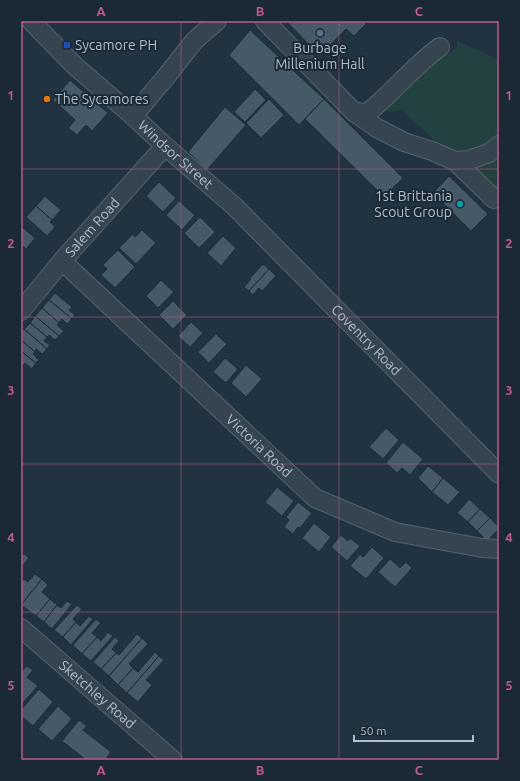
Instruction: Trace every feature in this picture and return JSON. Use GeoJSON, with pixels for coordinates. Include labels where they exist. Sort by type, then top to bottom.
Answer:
{"type":"FeatureCollection","features":[{"type":"Feature","properties":{"kind":"street","name":"Windsor Street"},"geometry":{"type":"LineString","coordinates":[[31,21],[75,66],[234,206]]}},
{"type":"Feature","properties":{"kind":"street"},"geometry":{"type":"LineString","coordinates":[[133,116],[195,40],[216,21]]}},
{"type":"Feature","properties":{"kind":"street"},"geometry":{"type":"LineString","coordinates":[[265,21],[354,112],[377,128],[404,142],[432,151],[454,161],[494,199]]}},
{"type":"Feature","properties":{"kind":"street"},"geometry":{"type":"LineString","coordinates":[[354,112],[367,113],[427,57],[440,47]]}},
{"type":"Feature","properties":{"kind":"street"},"geometry":{"type":"LineString","coordinates":[[454,161],[469,160],[489,153],[499,145]]}},
{"type":"Feature","properties":{"kind":"street","name":"Salem Road"},"geometry":{"type":"LineString","coordinates":[[21,311],[62,261],[165,146]]}},
{"type":"Feature","properties":{"kind":"street","name":"Coventry Road"},"geometry":{"type":"LineString","coordinates":[[234,206],[499,474]]}},
{"type":"Feature","properties":{"kind":"street","name":"Victoria Road"},"geometry":{"type":"LineString","coordinates":[[62,261],[315,498],[395,532],[482,548],[499,549]]}},
{"type":"Feature","properties":{"kind":"street","name":"Sketchley Road"},"geometry":{"type":"LineString","coordinates":[[21,628],[173,760]]}},
{"type":"Feature","properties":{"kind":"green space"},"geometry":{"type":"Polygon","coordinates":[[[457,41],[499,60],[499,196],[442,148],[402,110],[389,112],[381,109],[440,53],[450,53],[457,48],[457,41]]]}},
{"type":"Feature","properties":{"kind":"building","name":"Burbage Millenium Hall"},"geometry":{"type":"Polygon","coordinates":[[[286,21],[363,21],[366,24],[354,36],[346,29],[324,51],[320,46],[315,51],[286,21]]]}},
{"type":"Feature","properties":{"kind":"building"},"geometry":{"type":"Polygon","coordinates":[[[250,30],[324,99],[299,125],[229,55],[250,30]]]}},
{"type":"Feature","properties":{"kind":"building"},"geometry":{"type":"Polygon","coordinates":[[[70,80],[108,113],[92,131],[86,125],[77,135],[68,128],[75,120],[53,100],[70,80]]]}},
{"type":"Feature","properties":{"kind":"building"},"geometry":{"type":"Polygon","coordinates":[[[255,89],[266,100],[245,122],[234,112],[255,89]]]}},
{"type":"Feature","properties":{"kind":"building"},"geometry":{"type":"Polygon","coordinates":[[[269,99],[284,115],[261,138],[246,123],[269,99]]]}},
{"type":"Feature","properties":{"kind":"building"},"geometry":{"type":"Polygon","coordinates":[[[324,99],[403,178],[384,197],[305,119],[324,99]]]}},
{"type":"Feature","properties":{"kind":"building"},"geometry":{"type":"Polygon","coordinates":[[[225,107],[246,125],[207,170],[188,152],[225,107]]]}},
{"type":"Feature","properties":{"kind":"building","name":"1st Brittania Scout Group"},"geometry":{"type":"Polygon","coordinates":[[[449,176],[488,214],[471,231],[433,193],[449,176]]]}},
{"type":"Feature","properties":{"kind":"building"},"geometry":{"type":"Polygon","coordinates":[[[159,182],[176,198],[163,212],[146,196],[159,182]]]}},
{"type":"Feature","properties":{"kind":"building"},"geometry":{"type":"Polygon","coordinates":[[[45,196],[61,210],[52,220],[36,206],[45,196]]]}},
{"type":"Feature","properties":{"kind":"building"},"geometry":{"type":"Polygon","coordinates":[[[179,201],[195,215],[182,230],[166,215],[179,201]]]}},
{"type":"Feature","properties":{"kind":"building"},"geometry":{"type":"Polygon","coordinates":[[[36,206],[52,220],[50,222],[55,227],[47,236],[26,217],[36,206]]]}},
{"type":"Feature","properties":{"kind":"building"},"geometry":{"type":"Polygon","coordinates":[[[200,217],[215,232],[199,248],[184,233],[200,217]]]}},
{"type":"Feature","properties":{"kind":"building"},"geometry":{"type":"Polygon","coordinates":[[[21,226],[35,238],[26,249],[21,245],[21,226]]]}},
{"type":"Feature","properties":{"kind":"building"},"geometry":{"type":"Polygon","coordinates":[[[142,230],[156,243],[136,264],[119,248],[133,234],[135,237],[142,230]]]}},
{"type":"Feature","properties":{"kind":"building"},"geometry":{"type":"Polygon","coordinates":[[[223,236],[236,248],[221,266],[207,253],[223,236]]]}},
{"type":"Feature","properties":{"kind":"building"},"geometry":{"type":"Polygon","coordinates":[[[118,250],[135,267],[115,288],[101,275],[107,269],[103,265],[118,250]]]}},
{"type":"Feature","properties":{"kind":"building"},"geometry":{"type":"Polygon","coordinates":[[[263,264],[269,269],[249,291],[244,287],[263,264]]]}},
{"type":"Feature","properties":{"kind":"building"},"geometry":{"type":"Polygon","coordinates":[[[269,269],[276,276],[262,291],[259,288],[253,295],[249,291],[269,269]]]}},
{"type":"Feature","properties":{"kind":"building"},"geometry":{"type":"Polygon","coordinates":[[[161,280],[174,292],[158,308],[146,296],[161,280]]]}},
{"type":"Feature","properties":{"kind":"building"},"geometry":{"type":"Polygon","coordinates":[[[55,293],[72,307],[69,310],[75,315],[72,319],[49,300],[55,293]]]}},
{"type":"Feature","properties":{"kind":"building"},"geometry":{"type":"Polygon","coordinates":[[[49,300],[72,319],[67,324],[62,319],[59,323],[42,308],[49,300]]]}},
{"type":"Feature","properties":{"kind":"building"},"geometry":{"type":"Polygon","coordinates":[[[173,301],[187,315],[173,329],[159,315],[173,301]]]}},
{"type":"Feature","properties":{"kind":"building"},"geometry":{"type":"Polygon","coordinates":[[[42,308],[59,323],[57,325],[64,331],[59,336],[35,316],[42,308]]]}},
{"type":"Feature","properties":{"kind":"building"},"geometry":{"type":"Polygon","coordinates":[[[35,316],[59,336],[55,340],[49,335],[47,337],[30,323],[35,316]]]}},
{"type":"Feature","properties":{"kind":"building"},"geometry":{"type":"Polygon","coordinates":[[[191,322],[203,333],[190,347],[178,336],[191,322]]]}},
{"type":"Feature","properties":{"kind":"building"},"geometry":{"type":"Polygon","coordinates":[[[30,323],[47,337],[44,341],[50,345],[47,349],[24,329],[30,323]]]}},
{"type":"Feature","properties":{"kind":"building"},"geometry":{"type":"Polygon","coordinates":[[[24,329],[47,349],[42,354],[36,349],[35,352],[21,340],[21,332],[24,329]]]}},
{"type":"Feature","properties":{"kind":"building"},"geometry":{"type":"Polygon","coordinates":[[[216,334],[227,344],[209,363],[198,352],[216,334]]]}},
{"type":"Feature","properties":{"kind":"building"},"geometry":{"type":"Polygon","coordinates":[[[21,340],[35,352],[33,354],[39,360],[36,363],[21,351],[21,340]]]}},
{"type":"Feature","properties":{"kind":"building"},"geometry":{"type":"Polygon","coordinates":[[[21,351],[36,363],[32,369],[25,363],[22,367],[21,366],[21,351]]]}},
{"type":"Feature","properties":{"kind":"building"},"geometry":{"type":"Polygon","coordinates":[[[225,358],[238,369],[226,383],[213,372],[225,358]]]}},
{"type":"Feature","properties":{"kind":"building"},"geometry":{"type":"Polygon","coordinates":[[[246,365],[262,379],[246,397],[231,383],[246,365]]]}},
{"type":"Feature","properties":{"kind":"building"},"geometry":{"type":"Polygon","coordinates":[[[386,428],[399,440],[383,459],[369,447],[386,428]]]}},
{"type":"Feature","properties":{"kind":"building"},"geometry":{"type":"Polygon","coordinates":[[[403,442],[423,459],[410,475],[402,468],[397,473],[386,463],[403,442]]]}},
{"type":"Feature","properties":{"kind":"building"},"geometry":{"type":"Polygon","coordinates":[[[428,466],[443,478],[432,492],[418,478],[428,466]]]}},
{"type":"Feature","properties":{"kind":"building"},"geometry":{"type":"Polygon","coordinates":[[[443,478],[460,492],[448,505],[432,492],[443,478]]]}},
{"type":"Feature","properties":{"kind":"building"},"geometry":{"type":"Polygon","coordinates":[[[277,487],[294,501],[282,516],[265,502],[277,487]]]}},
{"type":"Feature","properties":{"kind":"building"},"geometry":{"type":"Polygon","coordinates":[[[469,499],[480,509],[468,522],[457,513],[469,499]]]}},
{"type":"Feature","properties":{"kind":"building"},"geometry":{"type":"Polygon","coordinates":[[[298,502],[312,513],[293,534],[284,527],[289,520],[286,517],[298,502]]]}},
{"type":"Feature","properties":{"kind":"building"},"geometry":{"type":"Polygon","coordinates":[[[480,509],[490,518],[477,531],[468,522],[480,509]]]}},
{"type":"Feature","properties":{"kind":"building"},"geometry":{"type":"Polygon","coordinates":[[[490,518],[499,527],[499,529],[487,541],[477,531],[490,518]]]}},
{"type":"Feature","properties":{"kind":"building"},"geometry":{"type":"Polygon","coordinates":[[[314,523],[331,537],[319,552],[302,538],[314,523]]]}},
{"type":"Feature","properties":{"kind":"building"},"geometry":{"type":"Polygon","coordinates":[[[341,535],[348,541],[350,538],[360,546],[347,561],[331,547],[341,535]]]}},
{"type":"Feature","properties":{"kind":"building"},"geometry":{"type":"Polygon","coordinates":[[[372,547],[384,558],[366,579],[350,566],[360,554],[363,557],[372,547]]]}},
{"type":"Feature","properties":{"kind":"building"},"geometry":{"type":"Polygon","coordinates":[[[24,554],[29,558],[21,568],[21,557],[24,554]]]}},
{"type":"Feature","properties":{"kind":"building"},"geometry":{"type":"Polygon","coordinates":[[[390,559],[400,568],[406,562],[412,568],[395,587],[378,572],[390,559]]]}},
{"type":"Feature","properties":{"kind":"building"},"geometry":{"type":"Polygon","coordinates":[[[35,574],[42,579],[21,605],[21,583],[24,579],[28,582],[35,574]]]}},
{"type":"Feature","properties":{"kind":"building"},"geometry":{"type":"Polygon","coordinates":[[[42,579],[48,585],[42,592],[50,599],[36,616],[21,605],[42,579]]]}},
{"type":"Feature","properties":{"kind":"building"},"geometry":{"type":"Polygon","coordinates":[[[50,599],[57,605],[44,622],[36,616],[50,599]]]}},
{"type":"Feature","properties":{"kind":"building"},"geometry":{"type":"Polygon","coordinates":[[[67,601],[72,604],[52,629],[44,622],[57,605],[61,608],[67,601]]]}},
{"type":"Feature","properties":{"kind":"building"},"geometry":{"type":"Polygon","coordinates":[[[77,605],[82,609],[73,619],[76,622],[63,637],[54,630],[77,605]]]}},
{"type":"Feature","properties":{"kind":"building"},"geometry":{"type":"Polygon","coordinates":[[[89,616],[93,619],[71,645],[63,637],[76,622],[80,626],[89,616]]]}},
{"type":"Feature","properties":{"kind":"building"},"geometry":{"type":"Polygon","coordinates":[[[96,619],[101,623],[92,633],[97,637],[82,654],[73,645],[96,619]]]}},
{"type":"Feature","properties":{"kind":"building"},"geometry":{"type":"Polygon","coordinates":[[[108,632],[113,636],[91,661],[82,654],[97,637],[101,641],[108,632]]]}},
{"type":"Feature","properties":{"kind":"building"},"geometry":{"type":"Polygon","coordinates":[[[137,634],[142,638],[109,676],[101,669],[116,653],[119,655],[137,634]]]}},
{"type":"Feature","properties":{"kind":"building"},"geometry":{"type":"Polygon","coordinates":[[[115,637],[119,641],[112,649],[116,653],[101,669],[93,662],[115,637]]]}},
{"type":"Feature","properties":{"kind":"building"},"geometry":{"type":"Polygon","coordinates":[[[142,638],[148,644],[129,664],[133,668],[118,685],[109,676],[142,638]]]}},
{"type":"Feature","properties":{"kind":"building"},"geometry":{"type":"Polygon","coordinates":[[[155,652],[159,656],[127,693],[118,685],[133,668],[138,672],[155,652]]]}},
{"type":"Feature","properties":{"kind":"building"},"geometry":{"type":"Polygon","coordinates":[[[159,656],[164,660],[146,680],[152,685],[138,702],[127,693],[159,656]]]}},
{"type":"Feature","properties":{"kind":"building"},"geometry":{"type":"Polygon","coordinates":[[[27,666],[33,670],[27,677],[38,686],[21,705],[21,672],[27,666]]]}},
{"type":"Feature","properties":{"kind":"building"},"geometry":{"type":"Polygon","coordinates":[[[39,689],[53,702],[33,726],[21,716],[21,710],[39,689]]]}},
{"type":"Feature","properties":{"kind":"building"},"geometry":{"type":"Polygon","coordinates":[[[58,706],[72,719],[52,741],[38,729],[58,706]]]}},
{"type":"Feature","properties":{"kind":"building"},"geometry":{"type":"Polygon","coordinates":[[[79,720],[87,726],[83,730],[111,752],[105,760],[86,760],[62,741],[79,720]]]}},
{"type":"Feature","properties":{"kind":"place","name":"Burbage Millenium Hall"},"geometry":{"type":"Point","coordinates":[320,33]}},
{"type":"Feature","properties":{"kind":"place","name":"Sycamore PH"},"geometry":{"type":"Point","coordinates":[67,45]}},
{"type":"Feature","properties":{"kind":"place","name":"The Sycamores"},"geometry":{"type":"Point","coordinates":[47,99]}},
{"type":"Feature","properties":{"kind":"place","name":"1st Brittania Scout Group"},"geometry":{"type":"Point","coordinates":[460,204]}}]}
